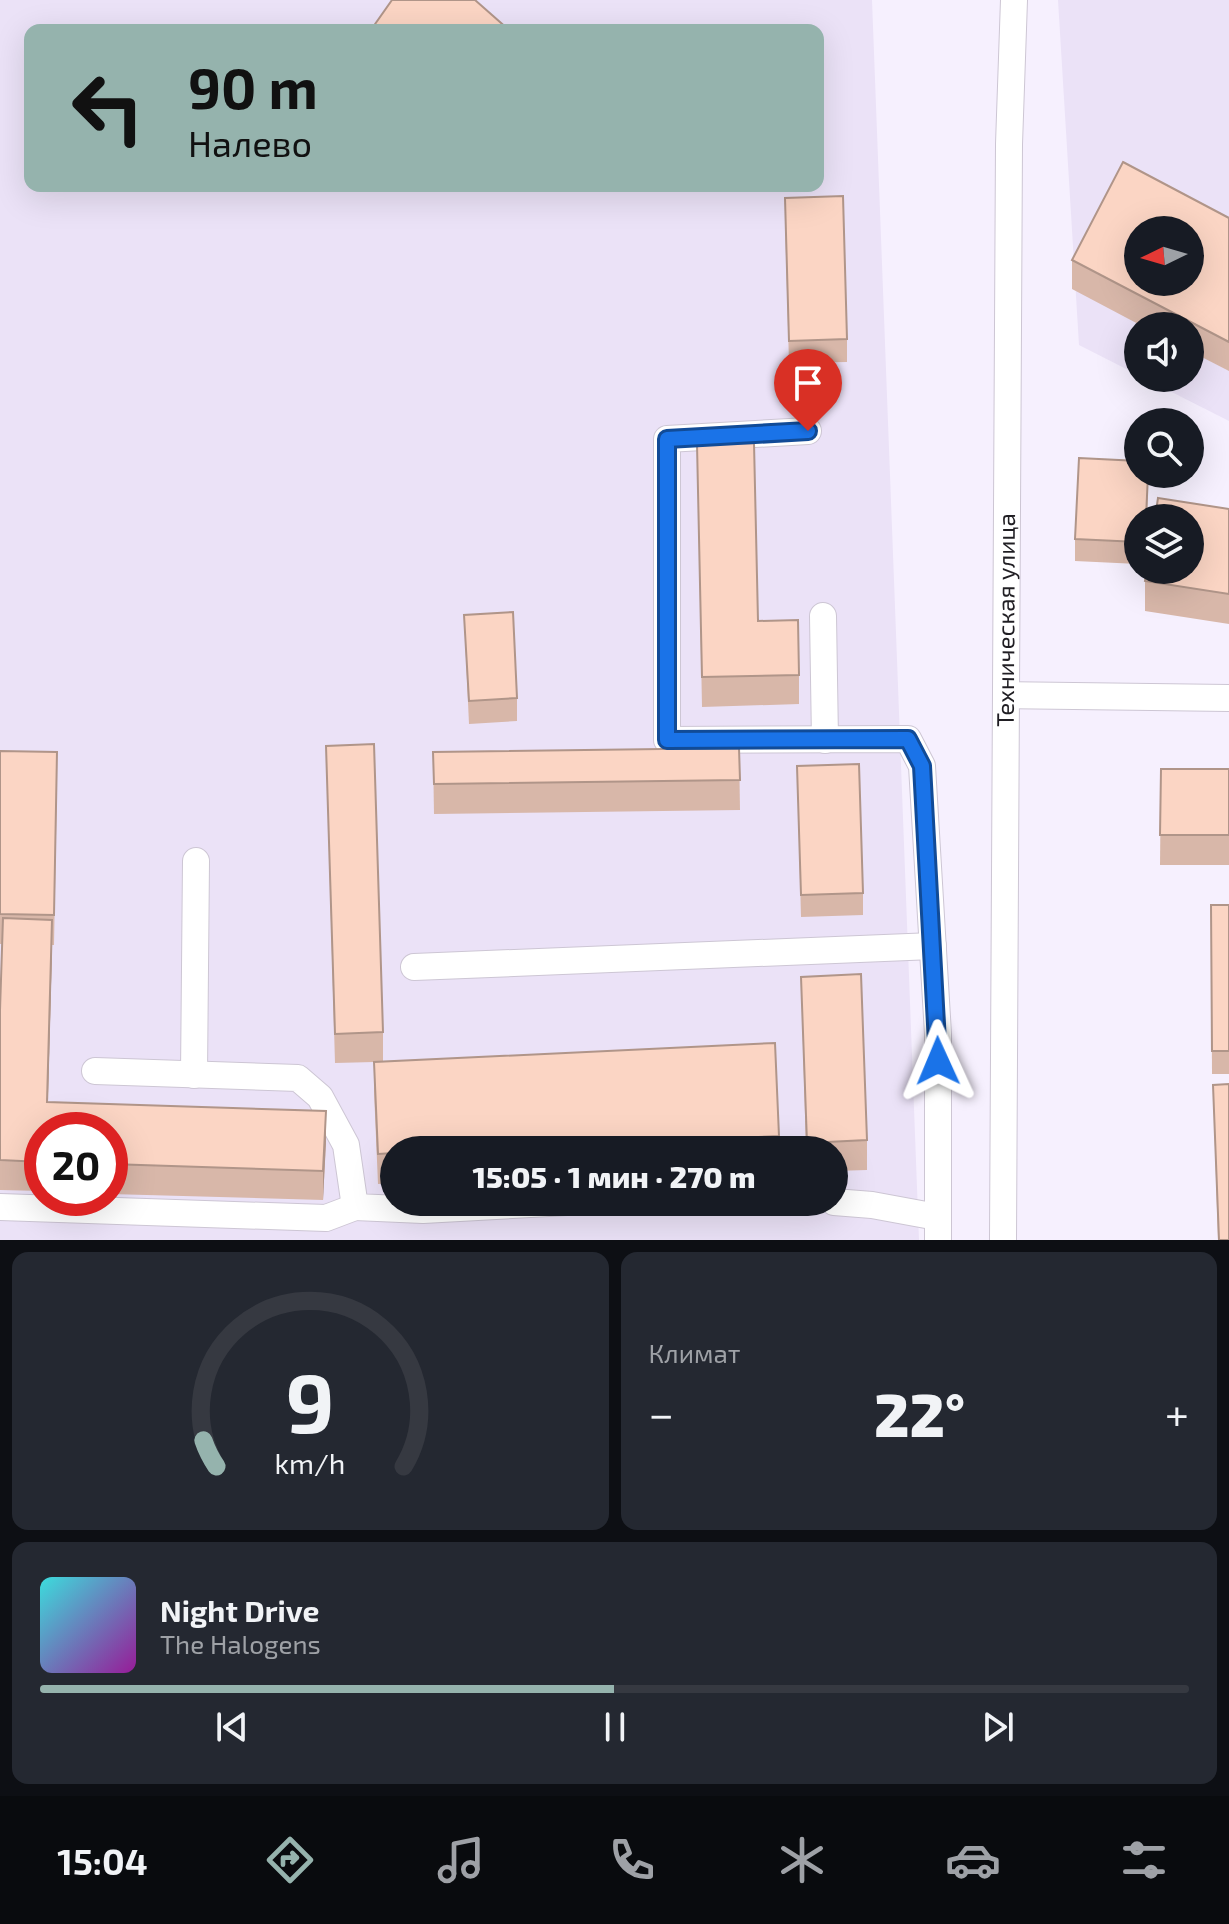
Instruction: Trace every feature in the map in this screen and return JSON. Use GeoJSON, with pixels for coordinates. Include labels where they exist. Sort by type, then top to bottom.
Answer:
{"type":"FeatureCollection","features":[{"type":"Feature","properties":{"kind":"street","name":"Техническая улица"},"geometry":{"type":"LineString","coordinates":[[1003,1240],[1009,144],[1014,0]]}},
{"type":"Feature","properties":{"kind":"street"},"geometry":{"type":"LineString","coordinates":[[808,431],[667,439],[667,740],[908,739],[922,766],[938,1034],[938,1229],[872,1205],[848,1203]]}},
{"type":"Feature","properties":{"kind":"street"},"geometry":{"type":"LineString","coordinates":[[823,616],[825,740]]}},
{"type":"Feature","properties":{"kind":"street"},"geometry":{"type":"LineString","coordinates":[[1006,695],[1229,698]]}},
{"type":"Feature","properties":{"kind":"street"},"geometry":{"type":"LineString","coordinates":[[194,1075],[196,861]]}},
{"type":"Feature","properties":{"kind":"street"},"geometry":{"type":"LineString","coordinates":[[414,967],[933,946]]}},
{"type":"Feature","properties":{"kind":"street"},"geometry":{"type":"LineString","coordinates":[[95,1071],[298,1078],[320,1097],[346,1145],[355,1207]]}},
{"type":"Feature","properties":{"kind":"street"},"geometry":{"type":"LineString","coordinates":[[0,1207],[326,1218],[355,1207],[380,1208]]}},
{"type":"Feature","properties":{"kind":"shaded area"},"geometry":{"type":"Polygon","coordinates":[[[0,0],[872,0],[919,1240],[0,1240],[0,0]]]}},
{"type":"Feature","properties":{"kind":"shaded area"},"geometry":{"type":"Polygon","coordinates":[[[1058,0],[1229,0],[1229,421],[1172,392],[1204,392],[1204,312],[1124,312],[1124,368],[1079,345],[1058,0]]]}},
{"type":"Feature","properties":{"kind":"building"},"geometry":{"type":"Polygon","coordinates":[[[392,0],[475,0],[502,24],[375,24],[392,0]]]}},
{"type":"Feature","properties":{"kind":"building"},"geometry":{"type":"Polygon","coordinates":[[[1123,162],[1229,218],[1229,342],[1204,329],[1204,312],[1172,312],[1141,296],[1204,296],[1204,216],[1124,216],[1124,287],[1072,260],[1123,162]]]}},
{"type":"Feature","properties":{"kind":"building"},"geometry":{"type":"Polygon","coordinates":[[[843,196],[847,339],[789,341],[785,198],[843,196]]]}},
{"type":"Feature","properties":{"kind":"building"},"geometry":{"type":"Polygon","coordinates":[[[754,443],[758,621],[798,620],[799,675],[702,677],[697,444],[754,443]]]}},
{"type":"Feature","properties":{"kind":"building"},"geometry":{"type":"Polygon","coordinates":[[[1079,458],[1124,460],[1124,488],[1147,488],[1147,504],[1124,504],[1124,541],[1075,539],[1079,458]]]}},
{"type":"Feature","properties":{"kind":"building"},"geometry":{"type":"Polygon","coordinates":[[[1158,498],[1197,504],[1157,504],[1158,498]]]}},
{"type":"Feature","properties":{"kind":"building"},"geometry":{"type":"Polygon","coordinates":[[[1204,505],[1229,509],[1229,594],[1164,584],[1204,584],[1204,505]]]}},
{"type":"Feature","properties":{"kind":"building"},"geometry":{"type":"Polygon","coordinates":[[[513,612],[517,698],[469,701],[464,615],[513,612]]]}},
{"type":"Feature","properties":{"kind":"building"},"geometry":{"type":"Polygon","coordinates":[[[374,744],[383,1032],[335,1034],[326,746],[374,744]]]}},
{"type":"Feature","properties":{"kind":"building"},"geometry":{"type":"Polygon","coordinates":[[[739,748],[740,780],[434,784],[433,752],[739,748]]]}},
{"type":"Feature","properties":{"kind":"building"},"geometry":{"type":"Polygon","coordinates":[[[0,751],[57,752],[54,915],[0,914],[0,751]]]}},
{"type":"Feature","properties":{"kind":"building"},"geometry":{"type":"Polygon","coordinates":[[[859,764],[863,893],[801,895],[797,766],[859,764]]]}},
{"type":"Feature","properties":{"kind":"building"},"geometry":{"type":"Polygon","coordinates":[[[1161,769],[1229,769],[1229,835],[1160,835],[1161,769]]]}},
{"type":"Feature","properties":{"kind":"building"},"geometry":{"type":"Polygon","coordinates":[[[1211,905],[1229,905],[1229,1051],[1212,1051],[1211,905]]]}},
{"type":"Feature","properties":{"kind":"building"},"geometry":{"type":"Polygon","coordinates":[[[3,918],[52,920],[47,1102],[326,1111],[323,1171],[128,1165],[128,1112],[24,1112],[24,1161],[0,1160],[3,918]]]}},
{"type":"Feature","properties":{"kind":"building"},"geometry":{"type":"Polygon","coordinates":[[[861,974],[867,1140],[848,1141],[848,1136],[807,1136],[801,977],[861,974]]]}},
{"type":"Feature","properties":{"kind":"building"},"geometry":{"type":"Polygon","coordinates":[[[775,1043],[779,1136],[380,1136],[378,1154],[374,1062],[775,1043]]]}},
{"type":"Feature","properties":{"kind":"building"},"geometry":{"type":"Polygon","coordinates":[[[1229,1084],[1229,1240],[1219,1240],[1213,1085],[1229,1084]]]}},
{"type":"Feature","properties":{"kind":"route"},"geometry":{"type":"LineString","coordinates":[[808,431],[667,439],[667,740],[908,739],[922,766],[938,1061]]}}]}
